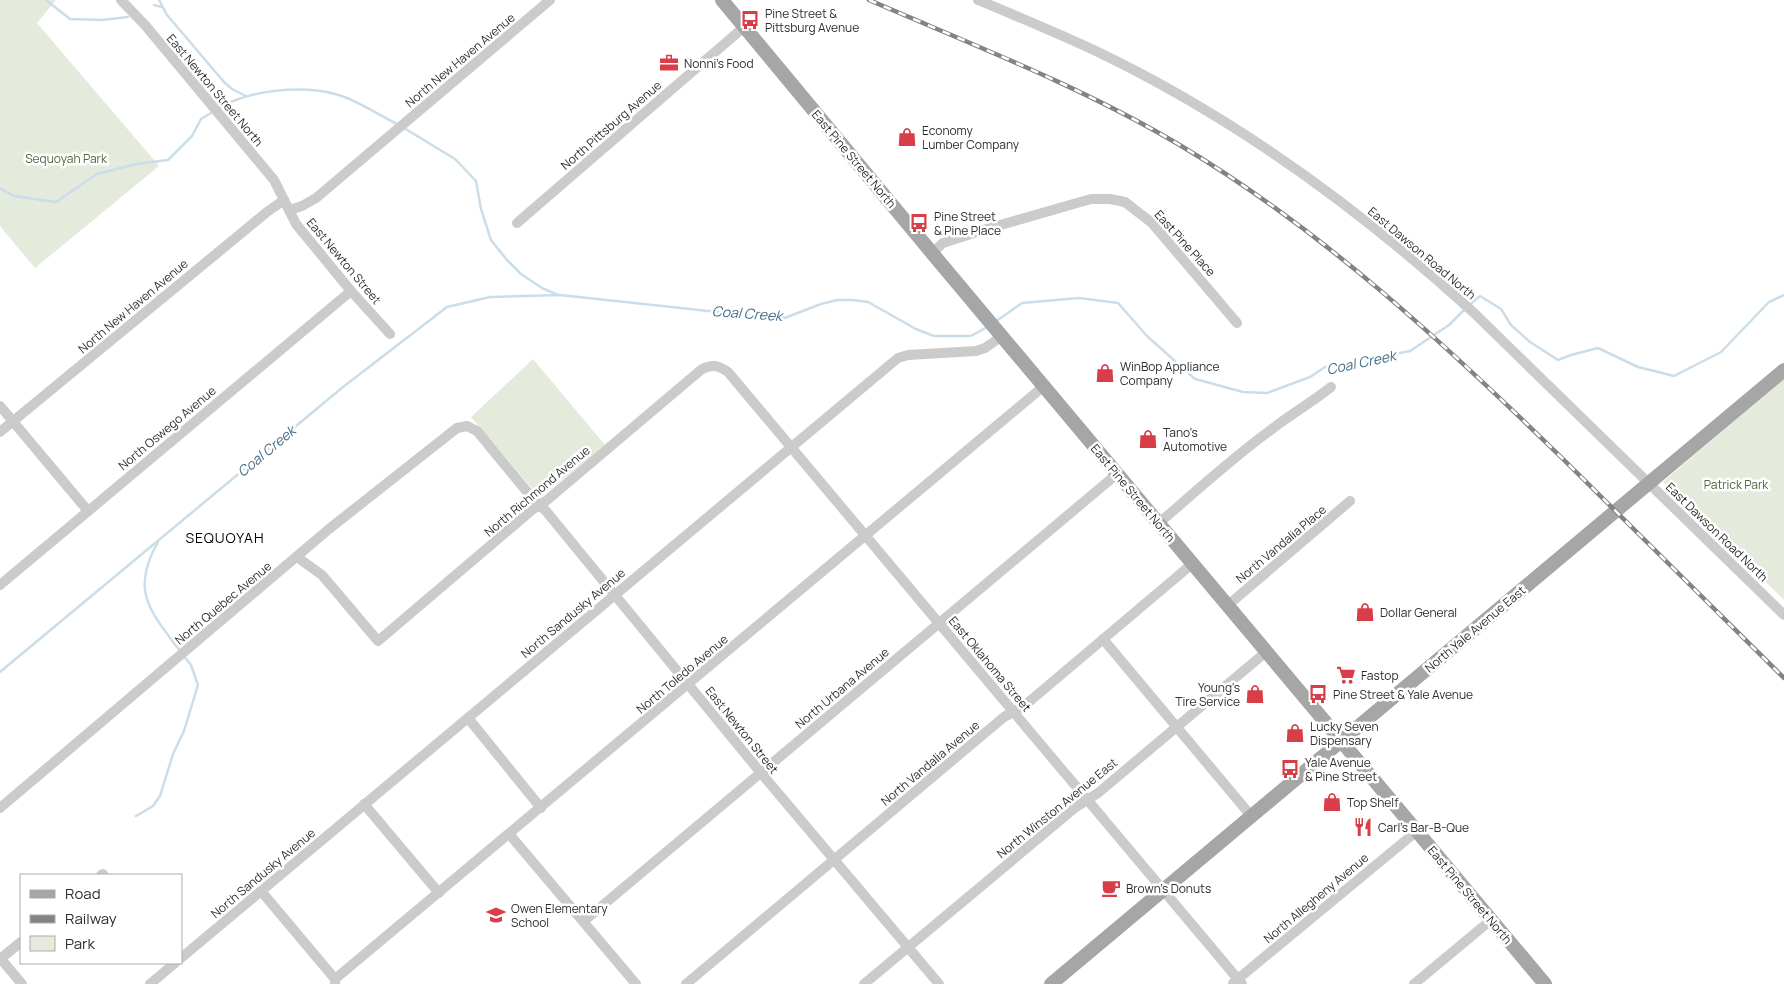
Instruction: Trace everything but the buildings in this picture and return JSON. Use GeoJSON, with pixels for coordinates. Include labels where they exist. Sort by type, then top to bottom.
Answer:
{"type":"FeatureCollection","features":[{"type":"Feature","properties":{"kind":"main road","name":"East Pine Street North"},"geometry":{"type":"LineString","coordinates":[[722,0],[1545,984]]}},
{"type":"Feature","properties":{"kind":"main road","name":"North Yale Avenue East"},"geometry":{"type":"LineString","coordinates":[[1051,984],[1784,370]]}},
{"type":"Feature","properties":{"kind":"street","name":"East Newton Street North"},"geometry":{"type":"LineString","coordinates":[[121,0],[145,25],[274,180],[287,205]]}},
{"type":"Feature","properties":{"kind":"street","name":"North New Haven Avenue"},"geometry":{"type":"LineString","coordinates":[[0,432],[266,212],[287,205],[302,206],[316,198],[550,0]]}},
{"type":"Feature","properties":{"kind":"street","name":"East Dawson Road North"},"geometry":{"type":"LineString","coordinates":[[978,0],[1100,54],[1173,93],[1244,135],[1346,205],[1428,272],[1473,312],[1784,615]]}},
{"type":"Feature","properties":{"kind":"street","name":"North Pittsburg Avenue"},"geometry":{"type":"LineString","coordinates":[[517,223],[744,27]]}},
{"type":"Feature","properties":{"kind":"street","name":"East Pine Place"},"geometry":{"type":"LineString","coordinates":[[932,253],[943,243],[951,240],[1091,199],[1110,199],[1125,202],[1152,223],[1237,323]]}},
{"type":"Feature","properties":{"kind":"street","name":"East Newton Street"},"geometry":{"type":"LineString","coordinates":[[287,205],[296,224],[351,291],[390,334]]}},
{"type":"Feature","properties":{"kind":"street","name":"North Oswego Avenue"},"geometry":{"type":"LineString","coordinates":[[0,585],[351,291]]}},
{"type":"Feature","properties":{"kind":"street","name":"North Sandusky Avenue"},"geometry":{"type":"LineString","coordinates":[[182,957],[898,358],[908,355],[976,351],[984,348],[1001,334]]}},
{"type":"Feature","properties":{"kind":"street","name":"East Oklahoma Street"},"geometry":{"type":"LineString","coordinates":[[714,365],[728,372],[1164,890],[1237,983]]}},
{"type":"Feature","properties":{"kind":"street","name":"North Richmond Avenue"},"geometry":{"type":"LineString","coordinates":[[297,557],[322,576],[378,641],[702,369],[714,365]]}},
{"type":"Feature","properties":{"kind":"street","name":"North Toledo Avenue"},"geometry":{"type":"LineString","coordinates":[[335,982],[1044,386]]}},
{"type":"Feature","properties":{"kind":"street"},"geometry":{"type":"LineString","coordinates":[[1159,523],[1251,444],[1330,387]]}},
{"type":"Feature","properties":{"kind":"street"},"geometry":{"type":"LineString","coordinates":[[0,406],[88,511]]}},
{"type":"Feature","properties":{"kind":"street","name":"East Newton Street"},"geometry":{"type":"LineString","coordinates":[[467,426],[477,431],[546,511],[761,773],[939,984]]}},
{"type":"Feature","properties":{"kind":"street","name":"North Quebec Avenue"},"geometry":{"type":"LineString","coordinates":[[0,808],[329,529],[457,428],[467,426]]}},
{"type":"Feature","properties":{"kind":"street","name":"North Urbana Avenue"},"geometry":{"type":"LineString","coordinates":[[584,921],[1117,474]]}},
{"type":"Feature","properties":{"kind":"street","name":"North Vandalia Place"},"geometry":{"type":"LineString","coordinates":[[1227,606],[1350,502]]}},
{"type":"Feature","properties":{"kind":"street","name":"North Vandalia Avenue"},"geometry":{"type":"LineString","coordinates":[[686,984],[1004,718],[1024,706],[1192,564]]}},
{"type":"Feature","properties":{"kind":"street"},"geometry":{"type":"LineString","coordinates":[[1103,639],[1252,817]]}},
{"type":"Feature","properties":{"kind":"street","name":"North Winston Avenue East"},"geometry":{"type":"LineString","coordinates":[[864,984],[1076,807],[1098,793],[1266,652]]}},
{"type":"Feature","properties":{"kind":"street"},"geometry":{"type":"LineString","coordinates":[[468,718],[541,808]]}},
{"type":"Feature","properties":{"kind":"street"},"geometry":{"type":"LineString","coordinates":[[364,804],[439,893]]}},
{"type":"Feature","properties":{"kind":"street","name":"North Allegheny Avenue"},"geometry":{"type":"LineString","coordinates":[[1237,983],[1416,831]]}},
{"type":"Feature","properties":{"kind":"street"},"geometry":{"type":"LineString","coordinates":[[510,835],[636,984]]}},
{"type":"Feature","properties":{"kind":"street"},"geometry":{"type":"LineString","coordinates":[[261,891],[335,982]]}},
{"type":"Feature","properties":{"kind":"street"},"geometry":{"type":"LineString","coordinates":[[1414,984],[1491,920]]}},
{"type":"Feature","properties":{"kind":"street"},"geometry":{"type":"LineString","coordinates":[[20,943],[0,959],[22,984]]}},
{"type":"Feature","properties":{"kind":"street"},"geometry":{"type":"LineString","coordinates":[[150,984],[174,964]]}},
{"type":"Feature","properties":{"kind":"green space","name":"Sequoyah Park"},"geometry":{"type":"Polygon","coordinates":[[[0,0],[56,0],[37,23],[159,166],[35,268],[0,226],[0,0]]]}},
{"type":"Feature","properties":{"kind":"green space"},"geometry":{"type":"Polygon","coordinates":[[[533,359],[605,445],[540,498],[471,417],[533,359]]]}},
{"type":"Feature","properties":{"kind":"green space","name":"Patrick Park"},"geometry":{"type":"Polygon","coordinates":[[[1784,378],[1784,600],[1663,482],[1784,378]]]}},
{"type":"Feature","properties":{"kind":"waterway"},"geometry":{"type":"LineString","coordinates":[[46,0],[70,19],[102,20],[128,17]]}},
{"type":"Feature","properties":{"kind":"waterway"},"geometry":{"type":"LineString","coordinates":[[159,0],[167,15],[224,82],[232,89],[246,96]]}},
{"type":"Feature","properties":{"kind":"waterway"},"geometry":{"type":"LineString","coordinates":[[154,5],[162,7]]}},
{"type":"Feature","properties":{"kind":"waterway","name":"Coal Creek"},"geometry":{"type":"LineString","coordinates":[[219,108],[262,93],[310,90],[339,95],[361,104],[397,124]]}},
{"type":"Feature","properties":{"kind":"waterway","name":"Coal Creek"},"geometry":{"type":"LineString","coordinates":[[0,188],[14,196],[56,202],[97,174],[136,164],[168,160],[192,136],[201,119],[211,113]]}},
{"type":"Feature","properties":{"kind":"waterway","name":"Coal Creek"},"geometry":{"type":"LineString","coordinates":[[404,128],[455,159],[476,181],[481,209],[491,240],[521,274],[542,288],[558,295]]}},
{"type":"Feature","properties":{"kind":"waterway","name":"Coal Creek"},"geometry":{"type":"LineString","coordinates":[[0,672],[343,387],[447,307],[490,297],[560,295],[782,319],[821,304],[837,300],[853,300],[868,302],[916,329],[934,336],[971,336],[989,326]]}},
{"type":"Feature","properties":{"kind":"waterway","name":"Coal Creek"},"geometry":{"type":"LineString","coordinates":[[1469,305],[1480,296],[1501,309],[1511,325],[1530,342],[1558,360],[1598,348],[1638,367],[1674,376],[1721,352],[1769,302],[1784,295]]}},
{"type":"Feature","properties":{"kind":"waterway","name":"Coal Creek"},"geometry":{"type":"LineString","coordinates":[[995,322],[1022,303],[1079,298],[1118,303],[1147,336],[1195,379],[1243,392],[1267,393],[1310,377],[1325,367],[1410,351],[1449,325],[1465,309]]}},
{"type":"Feature","properties":{"kind":"waterway"},"geometry":{"type":"LineString","coordinates":[[158,542],[145,574],[147,600],[152,612],[180,651]]}},
{"type":"Feature","properties":{"kind":"waterway"},"geometry":{"type":"LineString","coordinates":[[136,816],[153,806],[160,796],[173,754],[184,731],[198,685],[191,665],[183,655]]}},
{"type":"Feature","properties":{"kind":"railway"},"geometry":{"type":"LineString","coordinates":[[869,0],[1026,67],[1103,103],[1178,144],[1231,177],[1282,213],[1379,289],[1472,372],[1562,458],[1784,678]]}},
{"type":"Feature","properties":{"kind":"place","name":"Pine Street & Pittsburg Avenue"},"geometry":{"type":"Point","coordinates":[750,20]}},
{"type":"Feature","properties":{"kind":"place","name":"Nonni's Food"},"geometry":{"type":"Point","coordinates":[669,63]}},
{"type":"Feature","properties":{"kind":"place","name":"Economy Lumber Company"},"geometry":{"type":"Point","coordinates":[907,137]}},
{"type":"Feature","properties":{"kind":"place","name":"Pine Street & Pine Place"},"geometry":{"type":"Point","coordinates":[919,223]}},
{"type":"Feature","properties":{"kind":"place","name":"WinBop Appliance Company"},"geometry":{"type":"Point","coordinates":[1105,373]}},
{"type":"Feature","properties":{"kind":"place","name":"Tano's Automotive"},"geometry":{"type":"Point","coordinates":[1148,439]}},
{"type":"Feature","properties":{"kind":"place","name":"Dollar General"},"geometry":{"type":"Point","coordinates":[1365,612]}},
{"type":"Feature","properties":{"kind":"place","name":"Fastop"},"geometry":{"type":"Point","coordinates":[1346,675]}},
{"type":"Feature","properties":{"kind":"place","name":"Young's Tire Service"},"geometry":{"type":"Point","coordinates":[1255,694]}},
{"type":"Feature","properties":{"kind":"place","name":"Pine Street & Yale Avenue"},"geometry":{"type":"Point","coordinates":[1318,694]}},
{"type":"Feature","properties":{"kind":"place","name":"Lucky Seven Dispensary"},"geometry":{"type":"Point","coordinates":[1295,733]}},
{"type":"Feature","properties":{"kind":"place","name":"Yale Avenue & Pine Street"},"geometry":{"type":"Point","coordinates":[1290,769]}},
{"type":"Feature","properties":{"kind":"place","name":"Top Shelf"},"geometry":{"type":"Point","coordinates":[1332,802]}},
{"type":"Feature","properties":{"kind":"place","name":"Carl's Bar-B-Que"},"geometry":{"type":"Point","coordinates":[1363,827]}},
{"type":"Feature","properties":{"kind":"place","name":"Brown's Donuts"},"geometry":{"type":"Point","coordinates":[1111,888]}},
{"type":"Feature","properties":{"kind":"place","name":"Owen Elementary School"},"geometry":{"type":"Point","coordinates":[496,915]}},
{"type":"Feature","properties":{"kind":"district","name":"SEQUOYAH"},"geometry":{"type":"Point","coordinates":[225,537]}}]}
